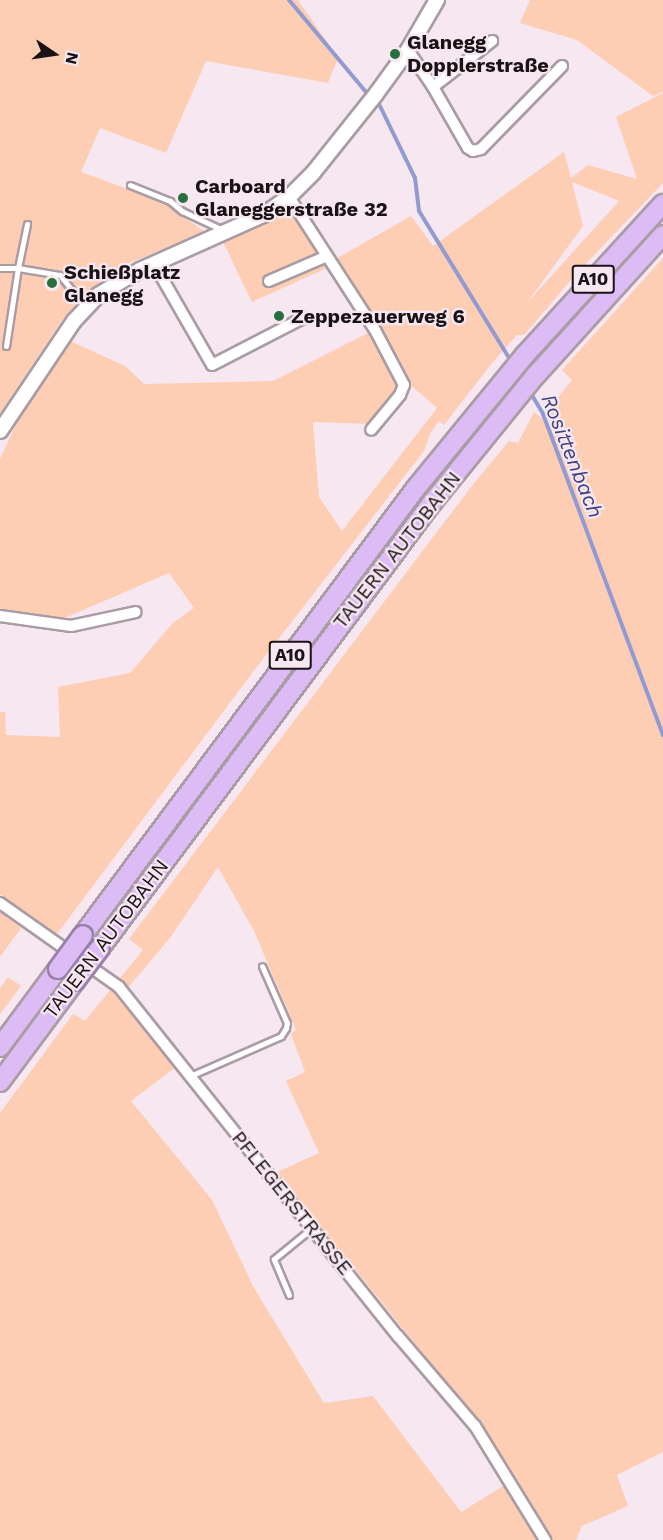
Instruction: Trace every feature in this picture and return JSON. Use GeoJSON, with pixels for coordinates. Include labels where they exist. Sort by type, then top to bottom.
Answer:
{"type":"FeatureCollection","features":[{"type":"Feature","properties":{"kind":"highway","name":"TAUERN AUTOBAHN"},"geometry":{"type":"LineString","coordinates":[[0,1047],[416,488],[524,356],[663,204]]}},
{"type":"Feature","properties":{"kind":"highway","name":"TAUERN AUTOBAHN"},"geometry":{"type":"LineString","coordinates":[[0,1082],[369,585],[536,375],[663,235]]}},
{"type":"Feature","properties":{"kind":"street"},"geometry":{"type":"LineString","coordinates":[[0,431],[31,388],[58,342],[86,307],[116,283],[263,214],[289,197],[333,149],[408,50],[437,0]]}},
{"type":"Feature","properties":{"kind":"street"},"geometry":{"type":"LineString","coordinates":[[433,87],[492,41]]}},
{"type":"Feature","properties":{"kind":"street"},"geometry":{"type":"LineString","coordinates":[[408,50],[433,87],[468,148],[473,151],[481,149],[562,66]]}},
{"type":"Feature","properties":{"kind":"street"},"geometry":{"type":"LineString","coordinates":[[289,197],[375,330],[404,385],[400,395],[371,430]]}},
{"type":"Feature","properties":{"kind":"street"},"geometry":{"type":"LineString","coordinates":[[269,281],[327,256]]}},
{"type":"Feature","properties":{"kind":"street"},"geometry":{"type":"LineString","coordinates":[[154,264],[212,365],[303,318]]}},
{"type":"Feature","properties":{"kind":"street"},"geometry":{"type":"LineString","coordinates":[[0,616],[71,626],[136,612]]}},
{"type":"Feature","properties":{"kind":"street","name":"PFLEGERSTRASSE"},"geometry":{"type":"LineString","coordinates":[[0,903],[119,987],[312,1228],[475,1426],[545,1540]]}},
{"type":"Feature","properties":{"kind":"lane"},"geometry":{"type":"LineString","coordinates":[[130,185],[170,201],[182,211],[226,232]]}},
{"type":"Feature","properties":{"kind":"lane"},"geometry":{"type":"LineString","coordinates":[[6,346],[27,224]]}},
{"type":"Feature","properties":{"kind":"lane"},"geometry":{"type":"LineString","coordinates":[[0,268],[18,268],[60,275],[86,307]]}},
{"type":"Feature","properties":{"kind":"lane"},"geometry":{"type":"LineString","coordinates":[[190,1076],[281,1036],[287,1023],[262,966]]}},
{"type":"Feature","properties":{"kind":"lane"},"geometry":{"type":"LineString","coordinates":[[289,1294],[274,1259],[312,1228]]}},
{"type":"Feature","properties":{"kind":"shaded area"},"geometry":{"type":"Polygon","coordinates":[[[0,0],[298,0],[338,58],[328,83],[206,61],[166,153],[100,128],[81,172],[163,202],[205,232],[129,263],[88,290],[62,320],[0,413],[0,0]]]}},
{"type":"Feature","properties":{"kind":"shaded area"},"geometry":{"type":"Polygon","coordinates":[[[530,0],[663,0],[663,92],[653,96],[577,40],[520,23],[530,0]]]}},
{"type":"Feature","properties":{"kind":"shaded area"},"geometry":{"type":"Polygon","coordinates":[[[663,93],[663,183],[576,274],[524,335],[517,335],[444,425],[439,421],[431,432],[424,451],[256,668],[57,934],[0,894],[0,712],[5,712],[6,735],[60,737],[58,687],[130,673],[173,623],[194,608],[169,573],[60,620],[0,611],[0,459],[19,418],[68,340],[125,366],[144,384],[273,381],[378,328],[334,260],[411,216],[433,246],[564,152],[571,178],[588,165],[637,179],[616,117],[663,93]],[[572,182],[583,226],[527,303],[619,201],[572,182]],[[408,383],[370,424],[313,422],[319,497],[342,531],[437,408],[408,383]]]}},
{"type":"Feature","properties":{"kind":"shaded area"},"geometry":{"type":"Polygon","coordinates":[[[289,207],[294,210],[329,267],[252,302],[223,242],[289,207]]]}},
{"type":"Feature","properties":{"kind":"shaded area"},"geometry":{"type":"Polygon","coordinates":[[[663,258],[663,1452],[617,1475],[628,1506],[582,1526],[576,1540],[0,1540],[0,1113],[73,1014],[85,1021],[143,950],[129,939],[474,483],[509,441],[518,443],[534,412],[557,430],[549,409],[572,380],[562,370],[663,258]],[[218,867],[170,938],[120,997],[176,1067],[131,1101],[212,1200],[254,1288],[324,1403],[373,1396],[461,1512],[513,1480],[478,1422],[277,1172],[319,1153],[286,1081],[305,1072],[291,1034],[296,1030],[254,931],[218,867]]]}},
{"type":"Feature","properties":{"kind":"shaded area"},"geometry":{"type":"Polygon","coordinates":[[[0,912],[21,928],[0,957],[0,912]]]}},
{"type":"Feature","properties":{"kind":"shaded area"},"geometry":{"type":"Polygon","coordinates":[[[8,977],[21,986],[0,1014],[0,988],[8,977]]]}},
{"type":"Feature","properties":{"kind":"waterway","name":"Rosittenbach"},"geometry":{"type":"LineString","coordinates":[[289,0],[365,91]]}},
{"type":"Feature","properties":{"kind":"waterway","name":"Rosittenbach"},"geometry":{"type":"LineString","coordinates":[[380,106],[415,178],[419,211],[512,363]]}},
{"type":"Feature","properties":{"kind":"waterway","name":"Rosittenbach"},"geometry":{"type":"LineString","coordinates":[[530,392],[543,414],[663,735]]}},
{"type":"Feature","properties":{"kind":"place","name":"Glanegg Dopplerstraße"},"geometry":{"type":"Point","coordinates":[395,54]}},
{"type":"Feature","properties":{"kind":"place","name":"Carboard Glaneggerstraße 32"},"geometry":{"type":"Point","coordinates":[183,198]}},
{"type":"Feature","properties":{"kind":"place","name":"Schießplatz Glanegg"},"geometry":{"type":"Point","coordinates":[52,283]}},
{"type":"Feature","properties":{"kind":"place","name":"Zeppezauerweg 6"},"geometry":{"type":"Point","coordinates":[279,316]}}]}
